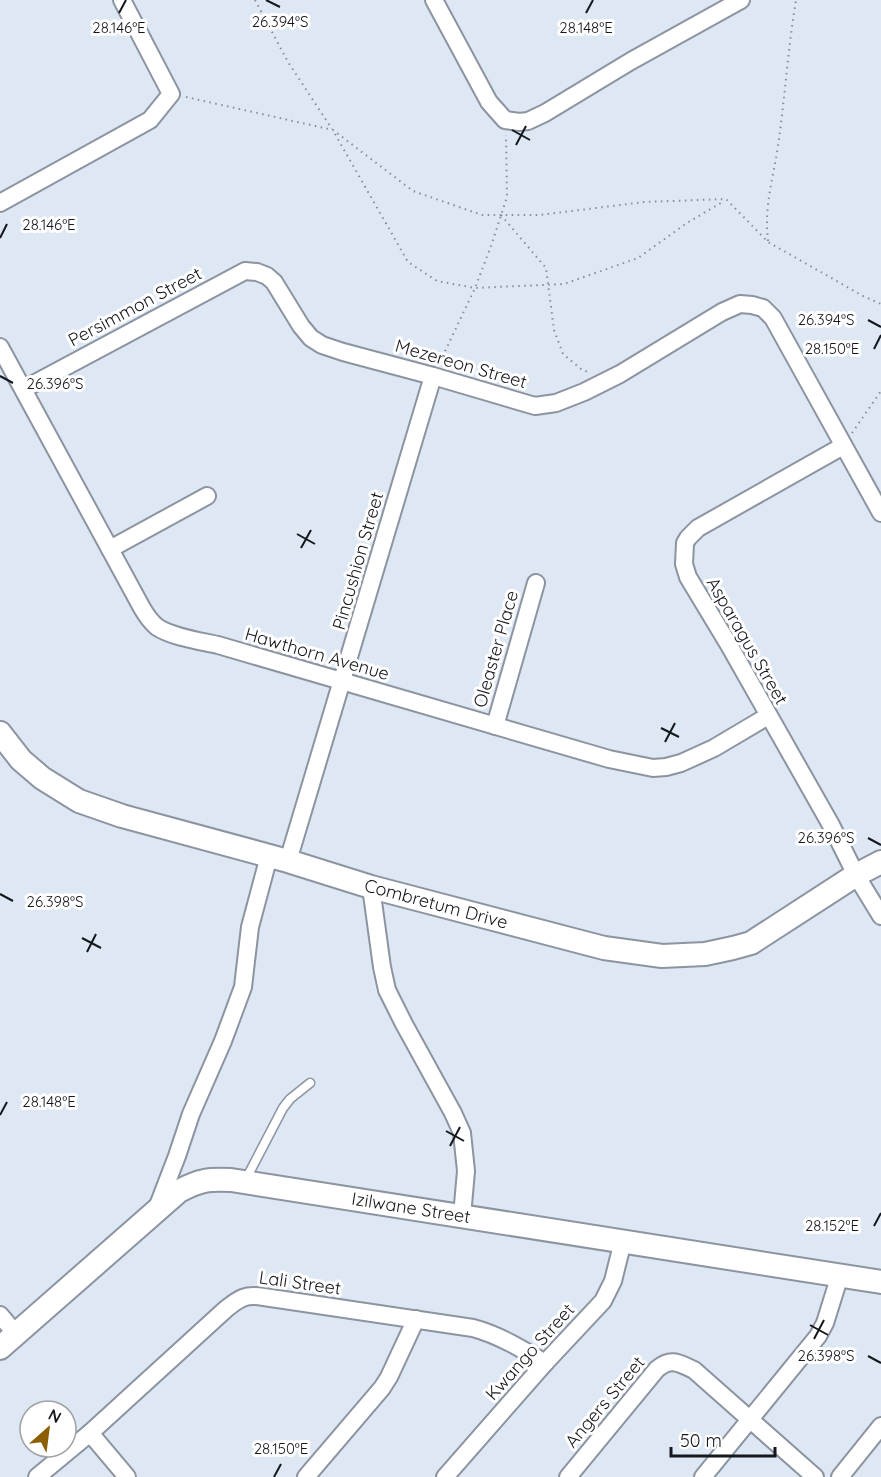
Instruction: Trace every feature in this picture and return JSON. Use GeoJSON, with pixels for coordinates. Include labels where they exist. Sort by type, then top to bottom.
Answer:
{"type":"FeatureCollection","features":[{"type":"Feature","properties":{"kind":"street"},"geometry":{"type":"LineString","coordinates":[[0,203],[150,120],[171,94],[122,0]]}},
{"type":"Feature","properties":{"kind":"street"},"geometry":{"type":"LineString","coordinates":[[434,0],[489,102],[505,120],[519,122],[528,121],[546,113],[631,61],[741,0]]}},
{"type":"Feature","properties":{"kind":"street","name":"Persimmon Street"},"geometry":{"type":"LineString","coordinates":[[24,389],[234,276],[245,271],[267,276]]}},
{"type":"Feature","properties":{"kind":"street","name":"Mezereon Street"},"geometry":{"type":"LineString","coordinates":[[267,276],[274,282],[311,338],[322,345],[535,406],[556,404],[584,392],[620,374],[722,312],[740,304],[763,308],[773,318],[843,446]]}},
{"type":"Feature","properties":{"kind":"street","name":"Hawthorn Avenue"},"geometry":{"type":"LineString","coordinates":[[0,347],[142,608],[158,627],[169,633],[218,645],[609,759],[652,768],[681,763],[768,716]]}},
{"type":"Feature","properties":{"kind":"street","name":"Pincushion Street"},"geometry":{"type":"LineString","coordinates":[[156,1211],[191,1114],[223,1041],[243,987],[250,927],[279,859],[343,682],[434,376]]}},
{"type":"Feature","properties":{"kind":"street"},"geometry":{"type":"LineString","coordinates":[[843,446],[881,513]]}},
{"type":"Feature","properties":{"kind":"street","name":"Asparagus Street"},"geometry":{"type":"LineString","coordinates":[[843,446],[698,528],[685,543],[684,564],[688,577],[729,645],[881,916]]}},
{"type":"Feature","properties":{"kind":"street"},"geometry":{"type":"LineString","coordinates":[[110,549],[207,496]]}},
{"type":"Feature","properties":{"kind":"street","name":"Oleaster Place"},"geometry":{"type":"LineString","coordinates":[[495,726],[536,584]]}},
{"type":"Feature","properties":{"kind":"street","name":"Combretum Drive"},"geometry":{"type":"LineString","coordinates":[[0,733],[21,760],[42,778],[79,801],[122,816],[279,859],[371,888],[604,948],[662,956],[705,954],[751,943],[881,861]]}},
{"type":"Feature","properties":{"kind":"street"},"geometry":{"type":"LineString","coordinates":[[371,888],[387,990],[462,1133],[466,1171],[462,1216]]}},
{"type":"Feature","properties":{"kind":"street","name":"Izilwane Street"},"geometry":{"type":"LineString","coordinates":[[8,1341],[179,1191],[209,1179],[244,1182],[881,1282]]}},
{"type":"Feature","properties":{"kind":"street","name":"Kwango Street"},"geometry":{"type":"LineString","coordinates":[[445,1477],[603,1301],[613,1281],[623,1241]]}},
{"type":"Feature","properties":{"kind":"street"},"geometry":{"type":"LineString","coordinates":[[703,1477],[818,1336],[825,1323],[840,1275]]}},
{"type":"Feature","properties":{"kind":"street","name":"Lali Street"},"geometry":{"type":"LineString","coordinates":[[37,1477],[90,1434],[226,1309],[246,1296],[473,1328],[488,1332],[545,1363]]}},
{"type":"Feature","properties":{"kind":"street"},"geometry":{"type":"LineString","coordinates":[[0,1315],[8,1341]]}},
{"type":"Feature","properties":{"kind":"street"},"geometry":{"type":"LineString","coordinates":[[306,1477],[382,1388],[416,1319]]}},
{"type":"Feature","properties":{"kind":"street","name":"Angers Street"},"geometry":{"type":"LineString","coordinates":[[568,1477],[657,1369],[671,1362],[679,1362],[694,1370],[815,1477]]}},
{"type":"Feature","properties":{"kind":"street"},"geometry":{"type":"LineString","coordinates":[[840,1477],[881,1426]]}},
{"type":"Feature","properties":{"kind":"street"},"geometry":{"type":"LineString","coordinates":[[90,1434],[127,1477]]}},
{"type":"Feature","properties":{"kind":"lane"},"geometry":{"type":"LineString","coordinates":[[244,1182],[283,1108],[290,1099],[310,1083]]}},
{"type":"Feature","properties":{"kind":"path"},"geometry":{"type":"LineString","coordinates":[[255,0],[288,62],[333,130],[408,262],[437,281],[476,288],[564,284],[638,258],[726,200]]}},
{"type":"Feature","properties":{"kind":"path"},"geometry":{"type":"LineString","coordinates":[[768,242],[766,222],[770,187],[778,147],[796,0]]}},
{"type":"Feature","properties":{"kind":"path"},"geometry":{"type":"LineString","coordinates":[[171,94],[333,130],[413,191],[482,215],[540,215],[644,202],[726,200],[768,242],[881,304]]}},
{"type":"Feature","properties":{"kind":"path"},"geometry":{"type":"LineString","coordinates":[[434,376],[476,288],[507,197],[505,120]]}},
{"type":"Feature","properties":{"kind":"path"},"geometry":{"type":"LineString","coordinates":[[501,215],[546,268],[554,330],[563,354],[581,369],[590,372]]}},
{"type":"Feature","properties":{"kind":"path"},"geometry":{"type":"LineString","coordinates":[[843,446],[881,391]]}}]}
